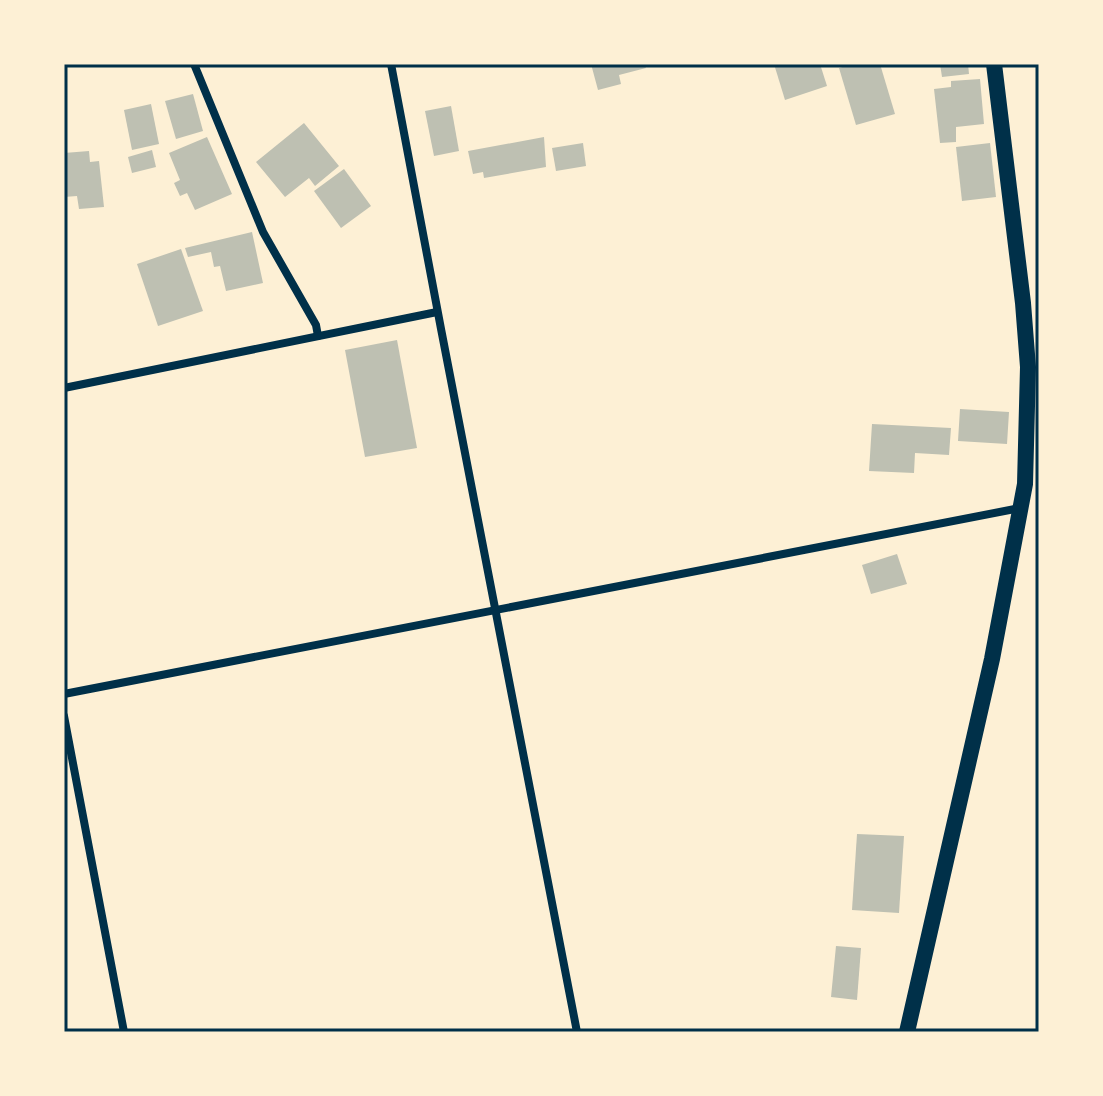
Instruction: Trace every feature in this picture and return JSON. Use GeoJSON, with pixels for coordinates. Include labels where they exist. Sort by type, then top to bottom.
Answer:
{"type":"FeatureCollection","features":[{"type":"Feature","properties":{"kind":"main road"},"geometry":{"type":"LineString","coordinates":[[907,1032],[992,659],[1021,508],[1032,482],[1025,329],[994,64]]}},
{"type":"Feature","properties":{"kind":"street"},"geometry":{"type":"LineString","coordinates":[[194,64],[263,232],[308,311],[318,336]]}},
{"type":"Feature","properties":{"kind":"street"},"geometry":{"type":"LineString","coordinates":[[391,64],[577,1032]]}},
{"type":"Feature","properties":{"kind":"street"},"geometry":{"type":"LineString","coordinates":[[64,388],[437,312]]}},
{"type":"Feature","properties":{"kind":"street"},"geometry":{"type":"LineString","coordinates":[[64,694],[1021,508]]}},
{"type":"Feature","properties":{"kind":"street"},"geometry":{"type":"LineString","coordinates":[[64,716],[124,1032]]}},
{"type":"Feature","properties":{"kind":"building"},"geometry":{"type":"Polygon","coordinates":[[[591,64],[644,64],[646,68],[619,75],[621,84],[598,90],[591,64]]]}},
{"type":"Feature","properties":{"kind":"building"},"geometry":{"type":"Polygon","coordinates":[[[774,64],[820,64],[827,86],[785,100],[774,64]]]}},
{"type":"Feature","properties":{"kind":"building"},"geometry":{"type":"Polygon","coordinates":[[[853,64],[880,64],[895,114],[856,125],[839,68],[853,64]]]}},
{"type":"Feature","properties":{"kind":"building"},"geometry":{"type":"Polygon","coordinates":[[[940,64],[968,64],[969,74],[942,77],[940,64]]]}},
{"type":"Feature","properties":{"kind":"building"},"geometry":{"type":"Polygon","coordinates":[[[980,79],[984,124],[956,127],[956,142],[940,143],[934,89],[951,87],[951,81],[980,79]]]}},
{"type":"Feature","properties":{"kind":"building"},"geometry":{"type":"Polygon","coordinates":[[[193,94],[203,131],[176,139],[165,101],[193,94]]]}},
{"type":"Feature","properties":{"kind":"building"},"geometry":{"type":"Polygon","coordinates":[[[151,104],[159,144],[132,150],[124,110],[151,104]]]}},
{"type":"Feature","properties":{"kind":"building"},"geometry":{"type":"Polygon","coordinates":[[[451,106],[459,151],[434,156],[425,111],[451,106]]]}},
{"type":"Feature","properties":{"kind":"building"},"geometry":{"type":"Polygon","coordinates":[[[304,123],[339,166],[315,186],[309,178],[285,197],[256,162],[304,123]]]}},
{"type":"Feature","properties":{"kind":"building"},"geometry":{"type":"Polygon","coordinates":[[[207,137],[232,194],[195,210],[187,193],[180,196],[174,183],[180,180],[169,153],[207,137]]]}},
{"type":"Feature","properties":{"kind":"building"},"geometry":{"type":"Polygon","coordinates":[[[544,137],[546,167],[484,178],[483,172],[473,174],[468,151],[544,137]]]}},
{"type":"Feature","properties":{"kind":"building"},"geometry":{"type":"Polygon","coordinates":[[[583,143],[586,166],[556,171],[552,148],[583,143]]]}},
{"type":"Feature","properties":{"kind":"building"},"geometry":{"type":"Polygon","coordinates":[[[990,143],[996,197],[962,201],[956,147],[990,143]]]}},
{"type":"Feature","properties":{"kind":"building"},"geometry":{"type":"Polygon","coordinates":[[[152,150],[156,167],[132,173],[128,157],[152,150]]]}},
{"type":"Feature","properties":{"kind":"building"},"geometry":{"type":"Polygon","coordinates":[[[89,151],[90,162],[99,161],[104,207],[79,209],[77,196],[64,197],[64,153],[89,151]]]}},
{"type":"Feature","properties":{"kind":"building"},"geometry":{"type":"Polygon","coordinates":[[[344,169],[371,206],[341,228],[314,191],[344,169]]]}},
{"type":"Feature","properties":{"kind":"building"},"geometry":{"type":"Polygon","coordinates":[[[252,232],[263,283],[226,291],[220,266],[214,267],[211,252],[188,257],[185,248],[252,232]]]}},
{"type":"Feature","properties":{"kind":"building"},"geometry":{"type":"Polygon","coordinates":[[[181,249],[203,311],[158,326],[137,264],[181,249]]]}},
{"type":"Feature","properties":{"kind":"building"},"geometry":{"type":"Polygon","coordinates":[[[397,340],[417,448],[365,457],[345,350],[397,340]]]}},
{"type":"Feature","properties":{"kind":"building"},"geometry":{"type":"Polygon","coordinates":[[[960,409],[1009,412],[1007,444],[958,441],[960,409]]]}},
{"type":"Feature","properties":{"kind":"building"},"geometry":{"type":"Polygon","coordinates":[[[872,424],[951,428],[949,455],[915,453],[914,473],[869,471],[872,424]]]}},
{"type":"Feature","properties":{"kind":"building"},"geometry":{"type":"Polygon","coordinates":[[[897,554],[907,584],[871,594],[862,565],[897,554]]]}},
{"type":"Feature","properties":{"kind":"building"},"geometry":{"type":"Polygon","coordinates":[[[857,834],[904,836],[899,913],[852,910],[857,834]]]}},
{"type":"Feature","properties":{"kind":"building"},"geometry":{"type":"Polygon","coordinates":[[[836,946],[861,948],[857,1000],[831,997],[836,946]]]}}]}
